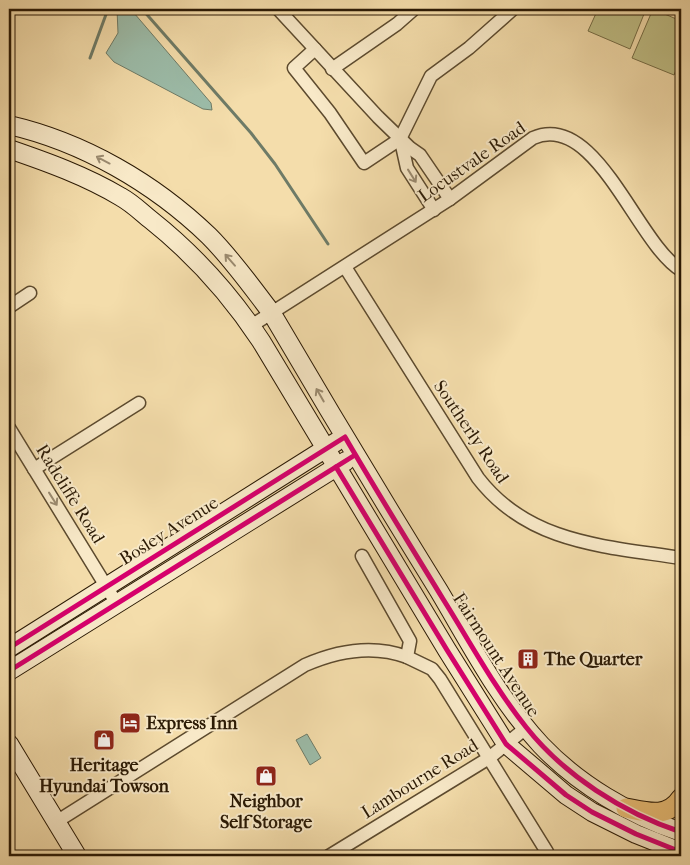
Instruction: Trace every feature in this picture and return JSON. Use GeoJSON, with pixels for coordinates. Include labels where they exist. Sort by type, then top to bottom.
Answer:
{"type":"FeatureCollection","features":[{"type":"Feature","properties":{"kind":"main road","name":"Fairmount Avenue"},"geometry":{"type":"LineString","coordinates":[[9,125],[62,141],[85,151],[150,189],[208,236],[233,262],[271,312],[355,455],[489,674],[526,728],[560,763],[595,790],[626,808],[681,832]]}},
{"type":"Feature","properties":{"kind":"main road"},"geometry":{"type":"LineString","coordinates":[[9,150],[46,162],[122,197],[176,240],[211,274],[233,300],[251,326],[506,744],[544,777],[579,803],[615,824],[681,855]]}},
{"type":"Feature","properties":{"kind":"main road","name":"Bosley Avenue"},"geometry":{"type":"LineString","coordinates":[[9,648],[345,437]]}},
{"type":"Feature","properties":{"kind":"main road","name":"Bosley Avenue"},"geometry":{"type":"LineString","coordinates":[[9,671],[355,455]]}},
{"type":"Feature","properties":{"kind":"main road"},"geometry":{"type":"LineString","coordinates":[[9,744],[77,856]]}},
{"type":"Feature","properties":{"kind":"main road"},"geometry":{"type":"LineString","coordinates":[[626,808],[660,813],[673,808],[681,798]]}},
{"type":"Feature","properties":{"kind":"street"},"geometry":{"type":"LineString","coordinates":[[278,9],[332,69],[426,162],[450,200]]}},
{"type":"Feature","properties":{"kind":"street"},"geometry":{"type":"LineString","coordinates":[[332,69],[397,24],[414,9]]}},
{"type":"Feature","properties":{"kind":"street"},"geometry":{"type":"LineString","coordinates":[[315,49],[294,68],[330,113],[364,163],[400,138],[432,76],[469,48],[513,9]]}},
{"type":"Feature","properties":{"kind":"street","name":"Locustvale Road"},"geometry":{"type":"LineString","coordinates":[[251,326],[450,200],[533,138],[548,134],[574,141],[596,160],[661,251],[681,270]]}},
{"type":"Feature","properties":{"kind":"street"},"geometry":{"type":"LineString","coordinates":[[400,138],[407,168],[434,210]]}},
{"type":"Feature","properties":{"kind":"street","name":"Southerly Road"},"geometry":{"type":"LineString","coordinates":[[344,267],[478,478],[501,504],[531,525],[567,538],[681,558]]}},
{"type":"Feature","properties":{"kind":"street"},"geometry":{"type":"LineString","coordinates":[[9,307],[30,293]]}},
{"type":"Feature","properties":{"kind":"street"},"geometry":{"type":"LineString","coordinates":[[34,469],[139,403]]}},
{"type":"Feature","properties":{"kind":"street","name":"Radcliffe Road"},"geometry":{"type":"LineString","coordinates":[[9,428],[117,604]]}},
{"type":"Feature","properties":{"kind":"street"},"geometry":{"type":"LineString","coordinates":[[362,556],[410,641],[406,657]]}},
{"type":"Feature","properties":{"kind":"street"},"geometry":{"type":"LineString","coordinates":[[56,822],[305,665],[332,655],[360,649],[406,657],[432,669],[547,852]]}},
{"type":"Feature","properties":{"kind":"street","name":"Lambourne Road"},"geometry":{"type":"LineString","coordinates":[[329,856],[489,758],[526,728]]}},
{"type":"Feature","properties":{"kind":"shaded area"},"geometry":{"type":"Polygon","coordinates":[[[117,9],[130,9],[134,13],[211,103],[212,110],[203,109],[114,62],[106,53],[118,33],[117,9]]]}},
{"type":"Feature","properties":{"kind":"shaded area"},"geometry":{"type":"Polygon","coordinates":[[[598,9],[646,9],[630,49],[588,31],[598,9]]]}},
{"type":"Feature","properties":{"kind":"shaded area"},"geometry":{"type":"Polygon","coordinates":[[[653,9],[681,21],[681,58],[674,75],[632,58],[653,9]]]}},
{"type":"Feature","properties":{"kind":"shaded area"},"geometry":{"type":"Polygon","coordinates":[[[307,734],[321,758],[310,765],[296,740],[307,734]]]}},
{"type":"Feature","properties":{"kind":"waterway"},"geometry":{"type":"LineString","coordinates":[[90,58],[108,9]]}},
{"type":"Feature","properties":{"kind":"waterway"},"geometry":{"type":"LineString","coordinates":[[142,9],[251,133],[275,164],[328,244]]}},
{"type":"Feature","properties":{"kind":"cycle path"},"geometry":{"type":"LineString","coordinates":[[9,648],[345,437],[503,696],[541,745],[576,776],[616,803],[659,824],[681,832]]}},
{"type":"Feature","properties":{"kind":"cycle path"},"geometry":{"type":"LineString","coordinates":[[9,671],[355,455]]}},
{"type":"Feature","properties":{"kind":"cycle path"},"geometry":{"type":"LineString","coordinates":[[336,467],[506,744],[566,795],[592,812],[636,834],[681,852]]}},
{"type":"Feature","properties":{"kind":"place","name":"The Quarter"},"geometry":{"type":"Point","coordinates":[528,659]}},
{"type":"Feature","properties":{"kind":"place","name":"Express Inn"},"geometry":{"type":"Point","coordinates":[130,723]}},
{"type":"Feature","properties":{"kind":"place","name":"Heritage Hyundai Towson"},"geometry":{"type":"Point","coordinates":[104,740]}},
{"type":"Feature","properties":{"kind":"place","name":"Neighbor Self Storage"},"geometry":{"type":"Point","coordinates":[266,776]}}]}
